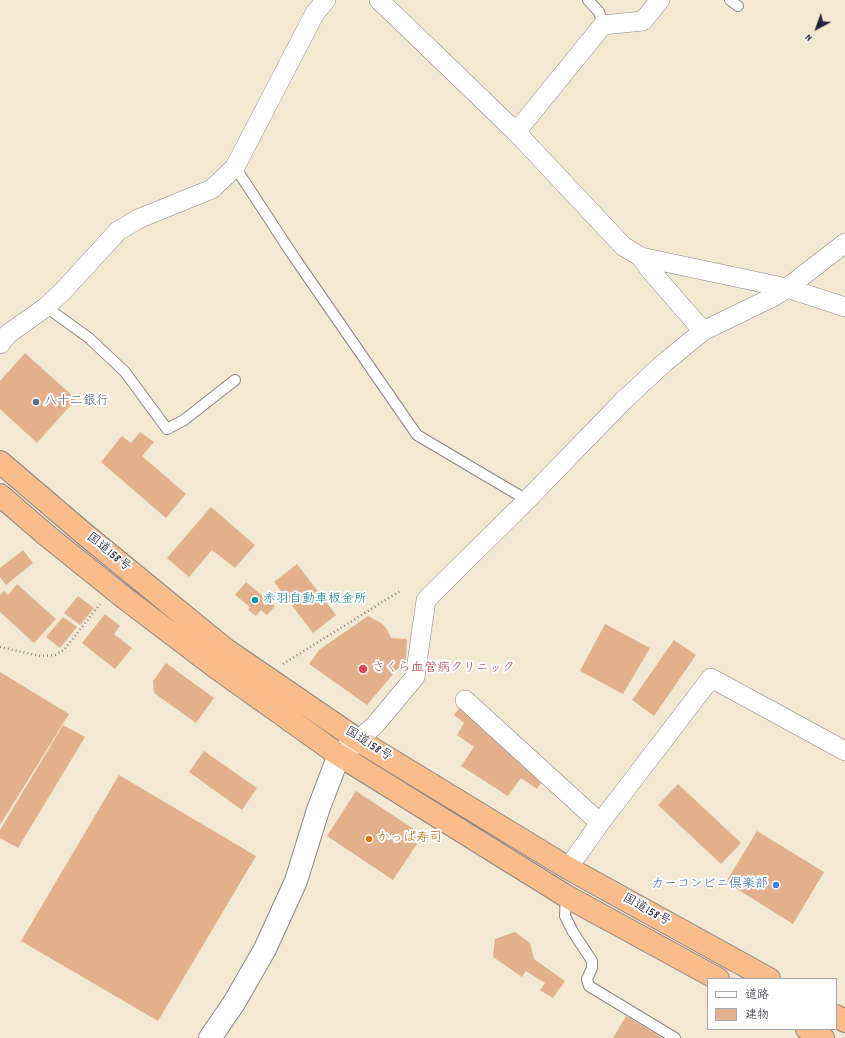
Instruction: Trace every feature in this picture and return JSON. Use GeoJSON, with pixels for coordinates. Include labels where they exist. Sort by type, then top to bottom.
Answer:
{"type":"FeatureCollection","features":[{"type":"Feature","properties":{"kind":"highway","name":"国道158号"},"geometry":{"type":"LineString","coordinates":[[0,462],[82,532],[225,649],[358,740],[568,868],[767,978]]}},
{"type":"Feature","properties":{"kind":"highway","name":"国道158号"},"geometry":{"type":"LineString","coordinates":[[0,495],[45,534],[122,596],[214,666],[339,755],[566,896],[716,978]]}},
{"type":"Feature","properties":{"kind":"highway"},"geometry":{"type":"LineString","coordinates":[[809,1030],[823,1038]]}},
{"type":"Feature","properties":{"kind":"street"},"geometry":{"type":"LineString","coordinates":[[0,344],[8,334],[46,307],[63,291],[118,231],[138,219],[212,188],[235,167],[315,13],[326,0]]}},
{"type":"Feature","properties":{"kind":"street"},"geometry":{"type":"LineString","coordinates":[[380,0],[516,132],[623,246],[641,257],[787,288],[845,307]]}},
{"type":"Feature","properties":{"kind":"street"},"geometry":{"type":"LineString","coordinates":[[516,132],[603,25],[643,21],[660,0]]}},
{"type":"Feature","properties":{"kind":"street"},"geometry":{"type":"LineString","coordinates":[[210,1038],[234,1003],[261,956],[290,895],[296,881],[318,810],[339,755],[375,725],[415,677],[426,600],[527,500],[623,401],[664,363],[703,331],[774,297],[845,243]]}},
{"type":"Feature","properties":{"kind":"street"},"geometry":{"type":"LineString","coordinates":[[641,257],[650,270],[703,331]]}},
{"type":"Feature","properties":{"kind":"street"},"geometry":{"type":"LineString","coordinates":[[568,868],[600,823],[711,678],[845,751]]}},
{"type":"Feature","properties":{"kind":"street"},"geometry":{"type":"LineString","coordinates":[[465,700],[600,823]]}},
{"type":"Feature","properties":{"kind":"lane"},"geometry":{"type":"LineString","coordinates":[[588,0],[599,12],[603,25]]}},
{"type":"Feature","properties":{"kind":"lane"},"geometry":{"type":"LineString","coordinates":[[235,167],[294,257],[417,435],[527,500]]}},
{"type":"Feature","properties":{"kind":"lane"},"geometry":{"type":"LineString","coordinates":[[46,307],[89,338],[125,372],[167,430],[184,420],[235,380]]}},
{"type":"Feature","properties":{"kind":"lane"},"geometry":{"type":"LineString","coordinates":[[566,896],[565,916],[573,932],[592,961],[592,968],[587,979],[589,986],[675,1038]]}},
{"type":"Feature","properties":{"kind":"path"},"geometry":{"type":"LineString","coordinates":[[270,680],[285,662],[400,591]]}},
{"type":"Feature","properties":{"kind":"path"},"geometry":{"type":"LineString","coordinates":[[0,647],[40,656],[55,654],[64,650],[101,602]]}},
{"type":"Feature","properties":{"kind":"building"},"geometry":{"type":"Polygon","coordinates":[[[25,353],[76,399],[37,443],[0,409],[0,381],[25,353]]]}},
{"type":"Feature","properties":{"kind":"building"},"geometry":{"type":"Polygon","coordinates":[[[140,432],[154,442],[142,456],[186,494],[166,518],[101,462],[122,436],[131,443],[140,432]]]}},
{"type":"Feature","properties":{"kind":"building","name":"赤羽自動車板金所"},"geometry":{"type":"Polygon","coordinates":[[[211,507],[255,545],[235,568],[212,550],[189,577],[167,558],[211,507]]]}},
{"type":"Feature","properties":{"kind":"building"},"geometry":{"type":"Polygon","coordinates":[[[23,550],[33,563],[6,585],[0,577],[0,568],[23,550]]]}},
{"type":"Feature","properties":{"kind":"building"},"geometry":{"type":"Polygon","coordinates":[[[297,564],[336,615],[313,633],[274,582],[297,564]]]}},
{"type":"Feature","properties":{"kind":"building","name":"赤羽自動車板金所"},"geometry":{"type":"Polygon","coordinates":[[[246,582],[275,606],[267,615],[261,610],[256,616],[248,610],[250,607],[235,595],[246,582]]]}},
{"type":"Feature","properties":{"kind":"building"},"geometry":{"type":"Polygon","coordinates":[[[17,584],[56,619],[34,643],[0,612],[0,595],[4,591],[8,595],[17,584]]]}},
{"type":"Feature","properties":{"kind":"building"},"geometry":{"type":"Polygon","coordinates":[[[78,596],[94,608],[80,625],[64,613],[78,596]]]}},
{"type":"Feature","properties":{"kind":"building"},"geometry":{"type":"Polygon","coordinates":[[[105,614],[120,626],[114,634],[132,648],[115,669],[82,643],[105,614]]]}},
{"type":"Feature","properties":{"kind":"building"},"geometry":{"type":"Polygon","coordinates":[[[368,616],[381,623],[387,629],[391,638],[407,639],[406,659],[367,705],[309,664],[319,650],[368,616]]]}},
{"type":"Feature","properties":{"kind":"building"},"geometry":{"type":"Polygon","coordinates":[[[63,617],[77,627],[60,648],[46,637],[63,617]]]}},
{"type":"Feature","properties":{"kind":"building"},"geometry":{"type":"Polygon","coordinates":[[[605,624],[650,648],[623,694],[580,671],[605,624]]]}},
{"type":"Feature","properties":{"kind":"building"},"geometry":{"type":"Polygon","coordinates":[[[674,640],[696,655],[654,716],[632,700],[674,640]]]}},
{"type":"Feature","properties":{"kind":"building"},"geometry":{"type":"Polygon","coordinates":[[[166,663],[214,698],[196,723],[154,693],[153,681],[166,663]]]}},
{"type":"Feature","properties":{"kind":"building"},"geometry":{"type":"Polygon","coordinates":[[[0,672],[69,714],[0,825],[0,672]]]}},
{"type":"Feature","properties":{"kind":"building"},"geometry":{"type":"Polygon","coordinates":[[[461,706],[541,783],[537,789],[521,778],[508,796],[461,766],[474,747],[457,735],[464,723],[454,715],[461,706]]]}},
{"type":"Feature","properties":{"kind":"building"},"geometry":{"type":"Polygon","coordinates":[[[63,725],[85,737],[18,848],[0,838],[0,830],[63,725]]]}},
{"type":"Feature","properties":{"kind":"building"},"geometry":{"type":"Polygon","coordinates":[[[204,751],[257,788],[242,810],[189,772],[204,751]]]}},
{"type":"Feature","properties":{"kind":"building"},"geometry":{"type":"Polygon","coordinates":[[[119,775],[256,856],[158,1021],[21,941],[119,775]]]}},
{"type":"Feature","properties":{"kind":"building"},"geometry":{"type":"Polygon","coordinates":[[[678,784],[741,843],[721,864],[658,805],[678,784]]]}},
{"type":"Feature","properties":{"kind":"building"},"geometry":{"type":"Polygon","coordinates":[[[356,791],[423,835],[393,880],[327,836],[356,791]]]}},
{"type":"Feature","properties":{"kind":"building"},"geometry":{"type":"Polygon","coordinates":[[[757,831],[824,872],[793,924],[726,882],[757,831]]]}},
{"type":"Feature","properties":{"kind":"building"},"geometry":{"type":"Polygon","coordinates":[[[515,932],[530,943],[534,959],[565,981],[553,998],[540,990],[545,983],[526,971],[522,977],[493,957],[495,939],[515,932]]]}},
{"type":"Feature","properties":{"kind":"building"},"geometry":{"type":"Polygon","coordinates":[[[626,1016],[663,1038],[613,1038],[626,1016]]]}},
{"type":"Feature","properties":{"kind":"place","name":"八十二銀行"},"geometry":{"type":"Point","coordinates":[36,402]}},
{"type":"Feature","properties":{"kind":"place","name":"赤羽自動車板金所"},"geometry":{"type":"Point","coordinates":[255,600]}},
{"type":"Feature","properties":{"kind":"place","name":"さくら血管病クリニック"},"geometry":{"type":"Point","coordinates":[363,669]}},
{"type":"Feature","properties":{"kind":"place","name":"かっぱ寿司"},"geometry":{"type":"Point","coordinates":[369,839]}},
{"type":"Feature","properties":{"kind":"place","name":"カーコンビニ倶楽部"},"geometry":{"type":"Point","coordinates":[776,885]}}]}
